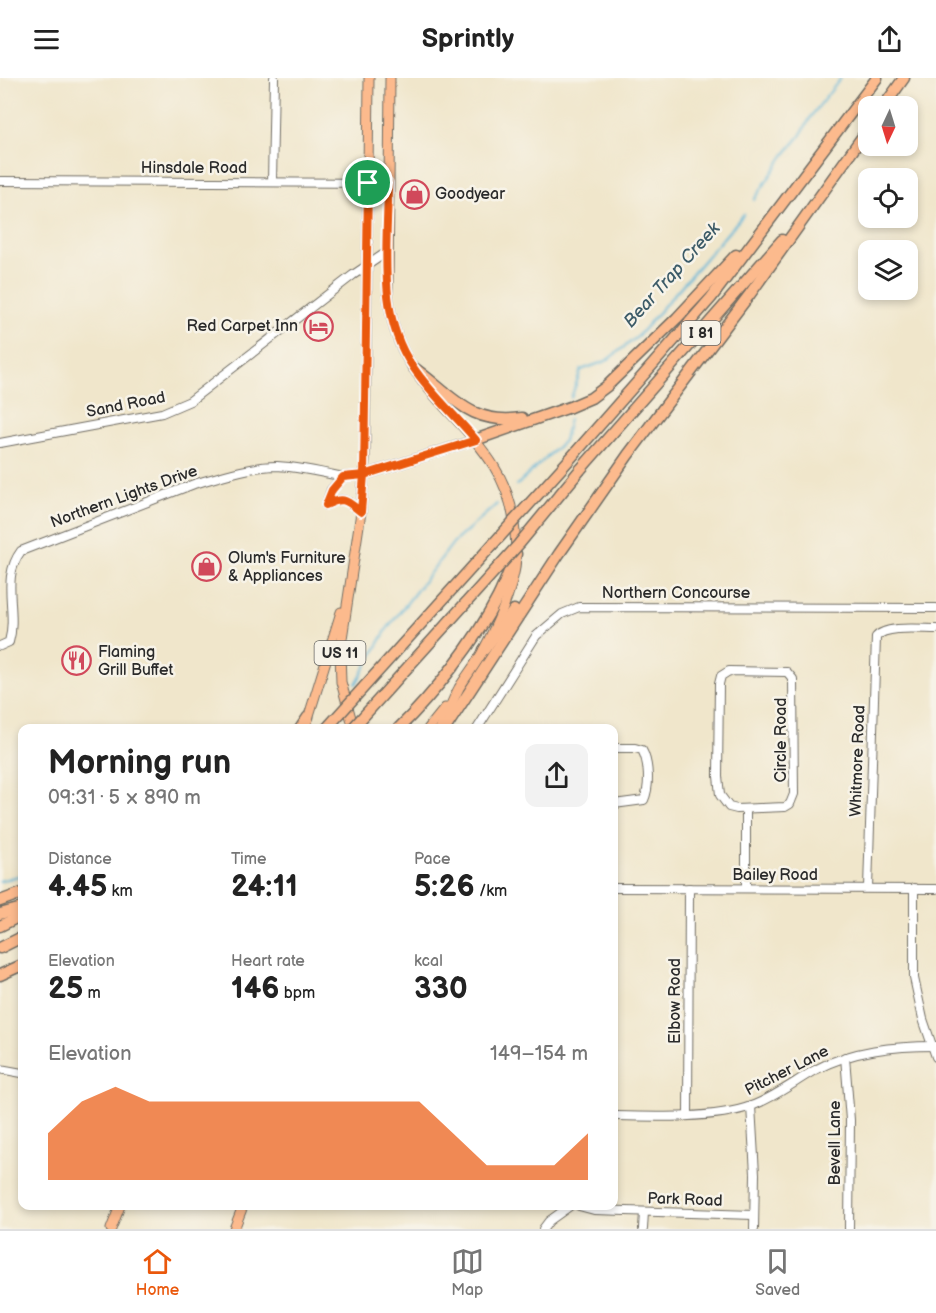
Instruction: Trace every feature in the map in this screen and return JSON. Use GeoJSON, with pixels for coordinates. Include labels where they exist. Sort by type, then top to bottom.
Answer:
{"type":"FeatureCollection","features":[{"type":"Feature","properties":{"kind":"highway","name":"I 81"},"geometry":{"type":"LineString","coordinates":[[331,724],[569,460],[711,298],[877,78]]}},
{"type":"Feature","properties":{"kind":"highway"},"geometry":{"type":"LineString","coordinates":[[891,96],[904,78]]}},
{"type":"Feature","properties":{"kind":"highway","name":"I 81"},"geometry":{"type":"LineString","coordinates":[[357,724],[519,544],[580,470],[822,196],[858,144]]}},
{"type":"Feature","properties":{"kind":"highway"},"geometry":{"type":"LineString","coordinates":[[448,724],[559,554],[628,455],[822,196]]}},
{"type":"Feature","properties":{"kind":"highway"},"geometry":{"type":"LineString","coordinates":[[476,440],[591,398],[607,386],[677,318],[774,213]]}},
{"type":"Feature","properties":{"kind":"highway"},"geometry":{"type":"LineString","coordinates":[[413,367],[462,407],[491,418],[509,420],[549,414]]}},
{"type":"Feature","properties":{"kind":"highway"},"geometry":{"type":"LineString","coordinates":[[402,724],[442,679],[474,636],[497,598],[516,554]]}},
{"type":"Feature","properties":{"kind":"highway"},"geometry":{"type":"LineString","coordinates":[[484,651],[559,554]]}},
{"type":"Feature","properties":{"kind":"highway"},"geometry":{"type":"LineString","coordinates":[[304,724],[308,717]]}},
{"type":"Feature","properties":{"kind":"highway"},"geometry":{"type":"LineString","coordinates":[[0,901],[18,894]]}},
{"type":"Feature","properties":{"kind":"highway"},"geometry":{"type":"LineString","coordinates":[[0,914],[18,909]]}},
{"type":"Feature","properties":{"kind":"highway"},"geometry":{"type":"LineString","coordinates":[[0,926],[18,917]]}},
{"type":"Feature","properties":{"kind":"highway"},"geometry":{"type":"LineString","coordinates":[[0,949],[18,940]]}},
{"type":"Feature","properties":{"kind":"highway"},"geometry":{"type":"LineString","coordinates":[[0,975],[18,966]]}},
{"type":"Feature","properties":{"kind":"main road","name":"US 11"},"geometry":{"type":"LineString","coordinates":[[352,724],[341,682],[340,652],[361,512],[364,475],[369,78]]}},
{"type":"Feature","properties":{"kind":"main road"},"geometry":{"type":"LineString","coordinates":[[390,78],[387,252],[388,293],[393,322],[401,346],[413,367],[476,440],[496,469],[508,495],[515,527],[514,573],[506,599],[484,651],[432,724]]}},
{"type":"Feature","properties":{"kind":"main road"},"geometry":{"type":"LineString","coordinates":[[364,475],[476,440]]}},
{"type":"Feature","properties":{"kind":"main road"},"geometry":{"type":"LineString","coordinates":[[308,717],[352,575]]}},
{"type":"Feature","properties":{"kind":"main road"},"geometry":{"type":"LineString","coordinates":[[442,724],[458,689]]}},
{"type":"Feature","properties":{"kind":"main road"},"geometry":{"type":"LineString","coordinates":[[351,716],[357,724]]}},
{"type":"Feature","properties":{"kind":"main road"},"geometry":{"type":"LineString","coordinates":[[111,1229],[118,1210]]}},
{"type":"Feature","properties":{"kind":"main road"},"geometry":{"type":"LineString","coordinates":[[234,1229],[241,1210]]}},
{"type":"Feature","properties":{"kind":"street"},"geometry":{"type":"LineString","coordinates":[[272,182],[274,78]]}},
{"type":"Feature","properties":{"kind":"street","name":"Hinsdale Road"},"geometry":{"type":"LineString","coordinates":[[0,181],[388,183]]}},
{"type":"Feature","properties":{"kind":"street","name":"Sand Road"},"geometry":{"type":"LineString","coordinates":[[0,442],[176,408],[196,397],[387,252]]}},
{"type":"Feature","properties":{"kind":"street","name":"Northern Lights Drive"},"geometry":{"type":"LineString","coordinates":[[0,646],[9,642],[11,632],[7,601],[8,571],[10,563],[21,551],[194,484],[217,478],[275,466],[343,477]]}},
{"type":"Feature","properties":{"kind":"street"},"geometry":{"type":"LineString","coordinates":[[361,512],[344,499],[326,505],[332,490],[343,477],[364,475]]}},
{"type":"Feature","properties":{"kind":"street","name":"Northern Concourse"},"geometry":{"type":"LineString","coordinates":[[480,724],[536,636],[562,614],[579,607],[936,608]]}},
{"type":"Feature","properties":{"kind":"street","name":"Whitmore Road"},"geometry":{"type":"LineString","coordinates":[[868,888],[874,648],[877,635],[890,630],[936,629]]}},
{"type":"Feature","properties":{"kind":"street","name":"Circle Road"},"geometry":{"type":"LineString","coordinates":[[729,671],[787,672],[794,685],[794,794],[790,804],[785,807],[746,809],[729,807],[720,795],[718,776],[721,676],[729,671]]}},
{"type":"Feature","properties":{"kind":"street"},"geometry":{"type":"LineString","coordinates":[[618,748],[642,750],[645,755],[647,775],[644,800],[618,803]]}},
{"type":"Feature","properties":{"kind":"street"},"geometry":{"type":"LineString","coordinates":[[746,809],[746,888]]}},
{"type":"Feature","properties":{"kind":"street","name":"Bailey Road"},"geometry":{"type":"LineString","coordinates":[[618,888],[936,888]]}},
{"type":"Feature","properties":{"kind":"street","name":"Elbow Road"},"geometry":{"type":"LineString","coordinates":[[688,1115],[689,888]]}},
{"type":"Feature","properties":{"kind":"street"},"geometry":{"type":"LineString","coordinates":[[914,888],[914,978],[923,1019],[934,1046],[936,1058]]}},
{"type":"Feature","properties":{"kind":"street","name":"Pitcher Lane"},"geometry":{"type":"LineString","coordinates":[[618,1116],[717,1113],[751,1106],[768,1099],[815,1070],[845,1057],[883,1049],[934,1046]]}},
{"type":"Feature","properties":{"kind":"street","name":"Bevell Lane"},"geometry":{"type":"LineString","coordinates":[[845,1057],[850,1120],[849,1229]]}},
{"type":"Feature","properties":{"kind":"street"},"geometry":{"type":"LineString","coordinates":[[0,1069],[18,1072]]}},
{"type":"Feature","properties":{"kind":"street"},"geometry":{"type":"LineString","coordinates":[[751,1106],[754,1123],[754,1229]]}},
{"type":"Feature","properties":{"kind":"street"},"geometry":{"type":"LineString","coordinates":[[543,1229],[549,1221],[564,1210]]}},
{"type":"Feature","properties":{"kind":"street","name":"Park Road"},"geometry":{"type":"LineString","coordinates":[[594,1210],[754,1215]]}},
{"type":"Feature","properties":{"kind":"street"},"geometry":{"type":"LineString","coordinates":[[644,1212],[644,1229]]}},
{"type":"Feature","properties":{"kind":"waterway","name":"Bear Trap Creek"},"geometry":{"type":"LineString","coordinates":[[754,200],[800,136],[812,115],[841,78]]}},
{"type":"Feature","properties":{"kind":"waterway","name":"Bear Trap Creek"},"geometry":{"type":"LineString","coordinates":[[571,398],[581,370],[606,361],[637,337],[744,214]]}},
{"type":"Feature","properties":{"kind":"waterway","name":"Bear Trap Creek"},"geometry":{"type":"LineString","coordinates":[[517,485],[564,441],[569,419]]}},
{"type":"Feature","properties":{"kind":"waterway","name":"Bear Trap Creek"},"geometry":{"type":"LineString","coordinates":[[356,684],[387,629],[453,543],[497,504]]}},
{"type":"Feature","properties":{"kind":"waterway","name":"Bear Trap Creek"},"geometry":{"type":"LineString","coordinates":[[0,881],[18,876]]}},
{"type":"Feature","properties":{"kind":"place","name":"Goodyear"},"geometry":{"type":"Point","coordinates":[414,194]}},
{"type":"Feature","properties":{"kind":"place","name":"Red Carpet Inn"},"geometry":{"type":"Point","coordinates":[319,326]}},
{"type":"Feature","properties":{"kind":"place","name":"Olum's Furniture & Appliances"},"geometry":{"type":"Point","coordinates":[207,567]}},
{"type":"Feature","properties":{"kind":"place","name":"Flaming Grill Buffet"},"geometry":{"type":"Point","coordinates":[77,661]}},
{"type":"Feature","properties":{"kind":"route"},"geometry":{"type":"LineString","coordinates":[[368,183],[364,475],[343,477],[332,490],[326,505],[344,499],[361,512],[364,475],[476,440],[430,390],[406,357],[401,346],[393,322],[388,293],[388,183],[368,183]]}}]}
